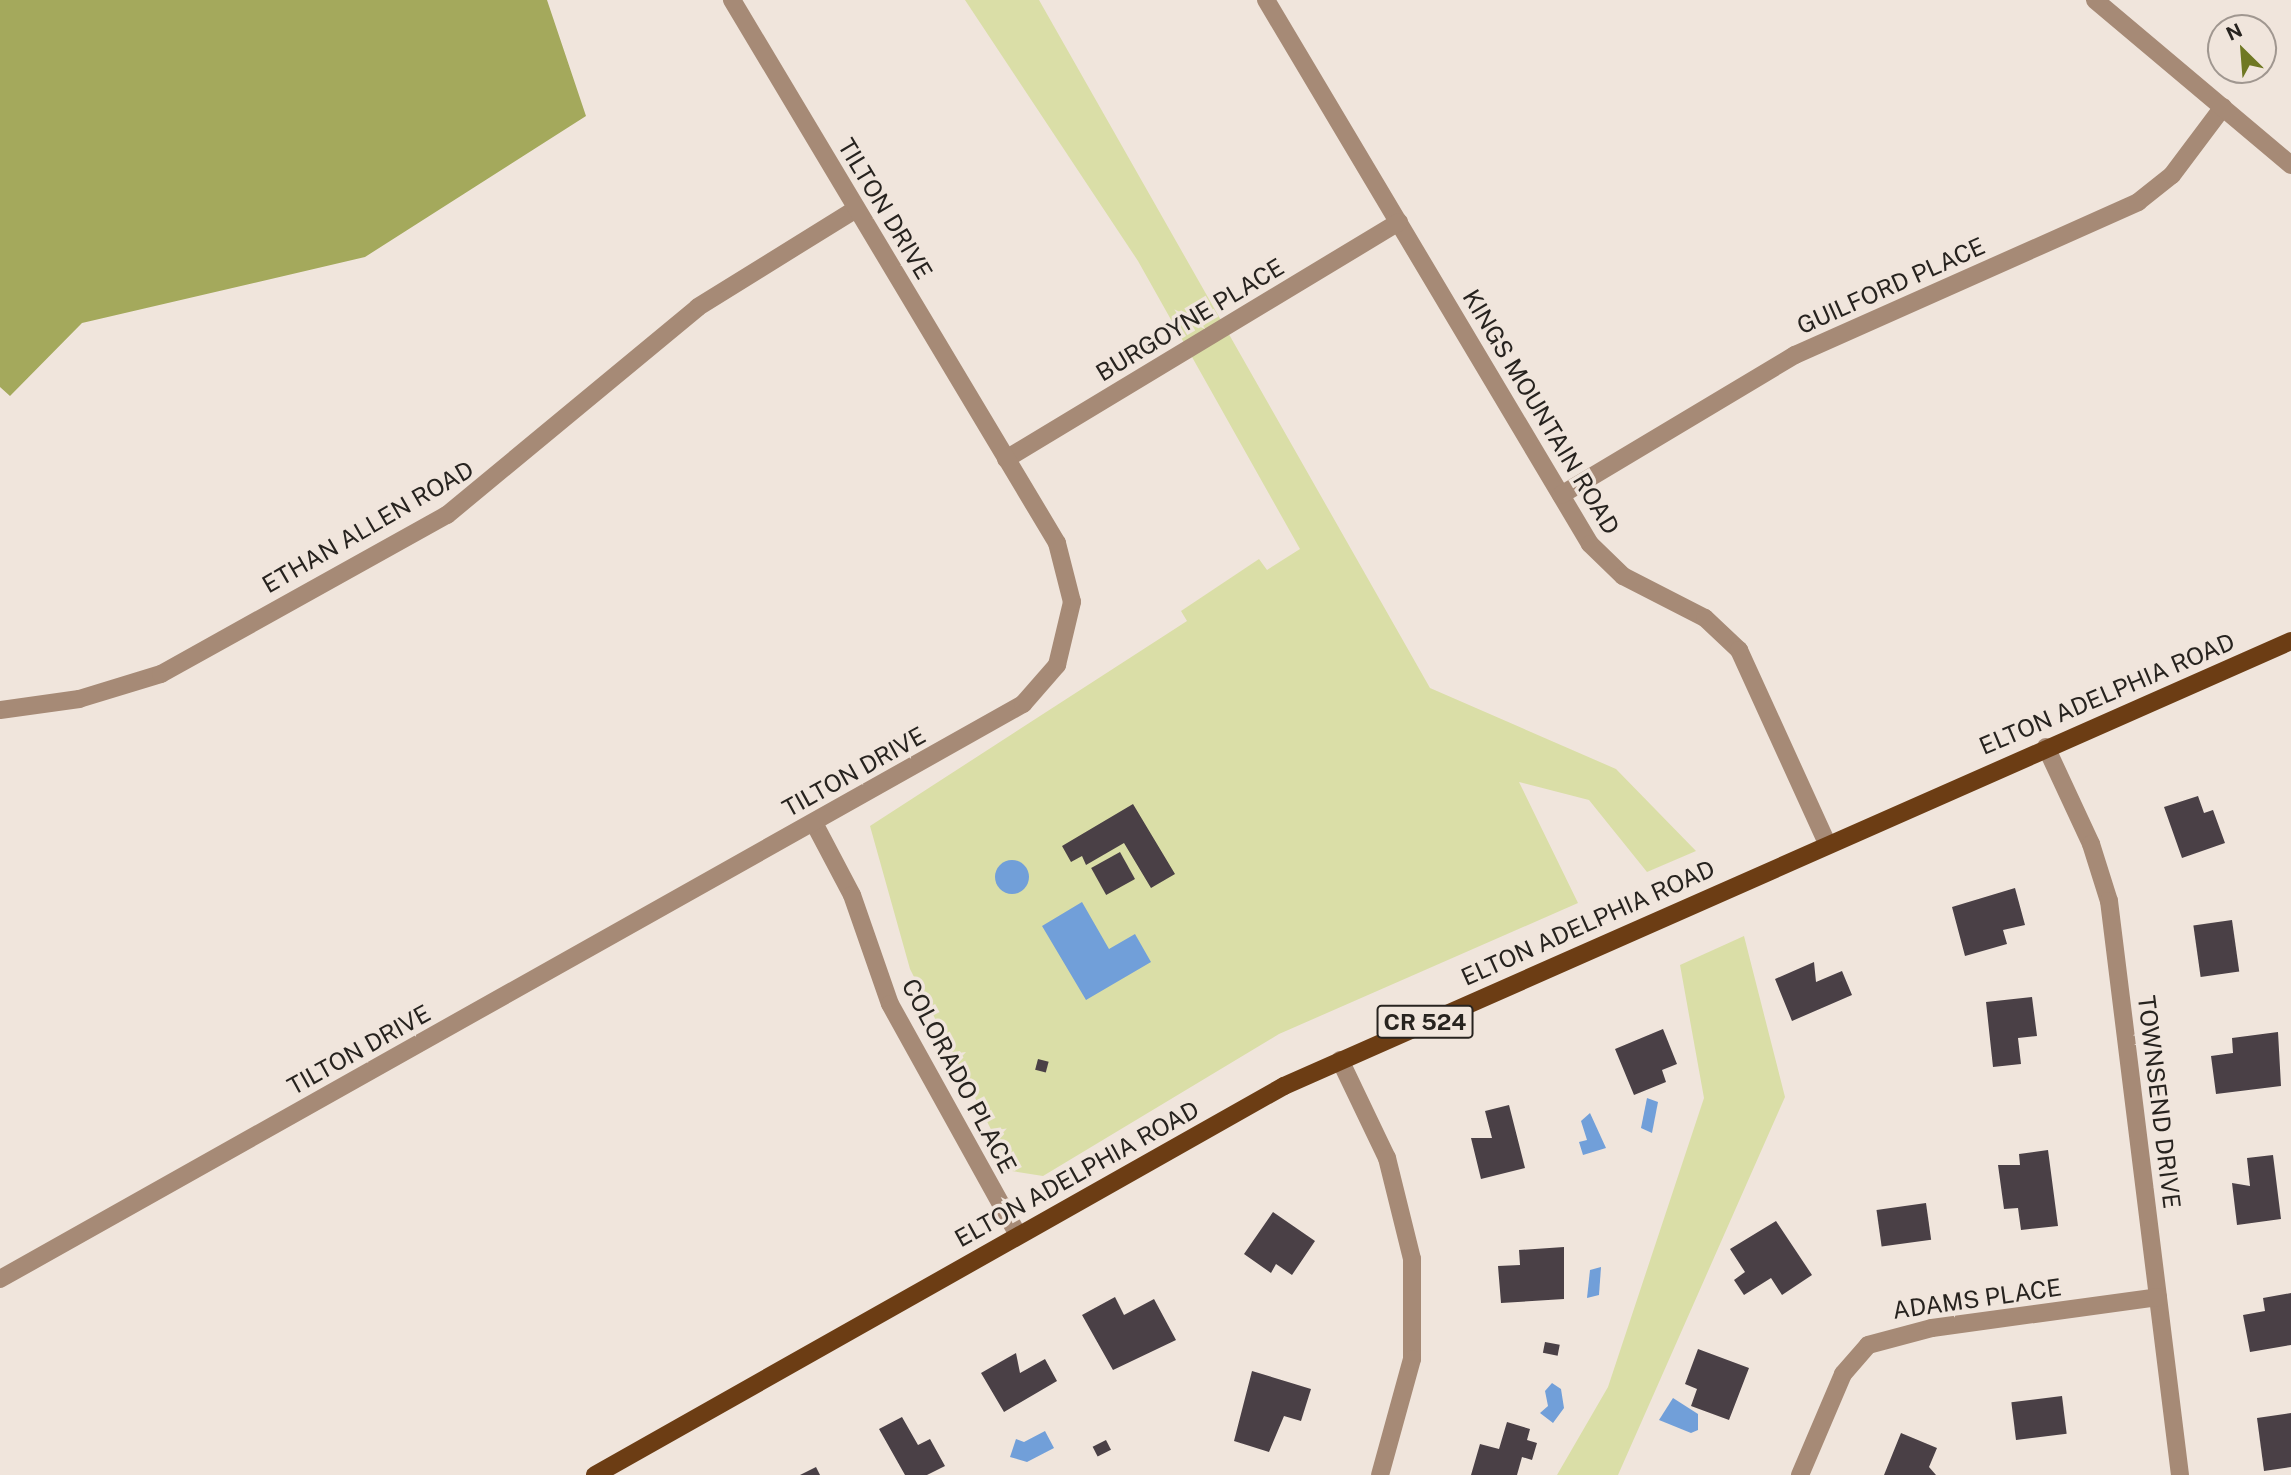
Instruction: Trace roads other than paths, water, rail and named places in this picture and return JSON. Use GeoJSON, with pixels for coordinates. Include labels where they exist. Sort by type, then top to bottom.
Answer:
{"type":"FeatureCollection","features":[{"type":"Feature","properties":{"kind":"main road","name":"ELTON ADELPHIA ROAD"},"geometry":{"type":"LineString","coordinates":[[595,1475],[1018,1235],[1340,1059],[2291,641]]}},
{"type":"Feature","properties":{"kind":"street","name":"TILTON DRIVE"},"geometry":{"type":"LineString","coordinates":[[0,1279],[1023,704],[1057,665],[1072,614],[1069,575],[1006,459],[732,0]]}},
{"type":"Feature","properties":{"kind":"street","name":"KINGS MOUNTAIN ROAD"},"geometry":{"type":"LineString","coordinates":[[1266,0],[1590,544],[1623,576],[1705,618],[1739,650],[1827,843]]}},
{"type":"Feature","properties":{"kind":"street"},"geometry":{"type":"LineString","coordinates":[[2095,0],[2291,165]]}},
{"type":"Feature","properties":{"kind":"street","name":"GUILFORD PLACE"},"geometry":{"type":"LineString","coordinates":[[1561,495],[1795,355],[2138,202],[2172,175],[2223,107]]}},
{"type":"Feature","properties":{"kind":"street","name":"ETHAN ALLEN ROAD"},"geometry":{"type":"LineString","coordinates":[[0,710],[89,696],[161,674],[447,515],[698,307],[856,209]]}},
{"type":"Feature","properties":{"kind":"street","name":"BURGOYNE PLACE"},"geometry":{"type":"LineString","coordinates":[[1006,459],[1399,222]]}},
{"type":"Feature","properties":{"kind":"street","name":"TOWNSEND DRIVE"},"geometry":{"type":"LineString","coordinates":[[2046,747],[2091,844],[2109,901],[2180,1475]]}},
{"type":"Feature","properties":{"kind":"street","name":"COLORADO PLACE"},"geometry":{"type":"LineString","coordinates":[[814,823],[852,895],[890,1004],[1018,1235]]}},
{"type":"Feature","properties":{"kind":"street"},"geometry":{"type":"LineString","coordinates":[[1340,1059],[1387,1158],[1412,1258],[1412,1359],[1380,1475]]}},
{"type":"Feature","properties":{"kind":"street","name":"ADAMS PLACE"},"geometry":{"type":"LineString","coordinates":[[1800,1475],[1843,1374],[1868,1345],[1911,1331],[2158,1297]]}},
{"type":"Feature","properties":{"kind":"water"},"geometry":{"type":"Polygon","coordinates":[[[1012,860],[1024,865],[1029,877],[1024,889],[1012,894],[1000,889],[995,877],[1000,865],[1012,860]]]}},
{"type":"Feature","properties":{"kind":"water"},"geometry":{"type":"Polygon","coordinates":[[[1082,902],[1109,949],[1135,934],[1151,962],[1086,1000],[1042,926],[1082,902]]]}},
{"type":"Feature","properties":{"kind":"water"},"geometry":{"type":"Polygon","coordinates":[[[1647,1098],[1658,1102],[1652,1133],[1641,1128],[1647,1098]]]}},
{"type":"Feature","properties":{"kind":"water"},"geometry":{"type":"Polygon","coordinates":[[[1590,1113],[1606,1148],[1583,1155],[1579,1142],[1587,1140],[1581,1121],[1590,1113]]]}},
{"type":"Feature","properties":{"kind":"water"},"geometry":{"type":"Polygon","coordinates":[[[1601,1267],[1599,1295],[1587,1298],[1590,1270],[1601,1267]]]}},
{"type":"Feature","properties":{"kind":"water"},"geometry":{"type":"Polygon","coordinates":[[[1552,1383],[1561,1389],[1564,1408],[1553,1423],[1540,1413],[1548,1406],[1545,1391],[1552,1383]]]}},
{"type":"Feature","properties":{"kind":"water"},"geometry":{"type":"Polygon","coordinates":[[[1673,1398],[1698,1414],[1698,1430],[1691,1433],[1659,1420],[1673,1398]]]}},
{"type":"Feature","properties":{"kind":"water"},"geometry":{"type":"Polygon","coordinates":[[[1045,1431],[1054,1448],[1027,1462],[1010,1457],[1016,1439],[1024,1442],[1045,1431]]]}}]}
